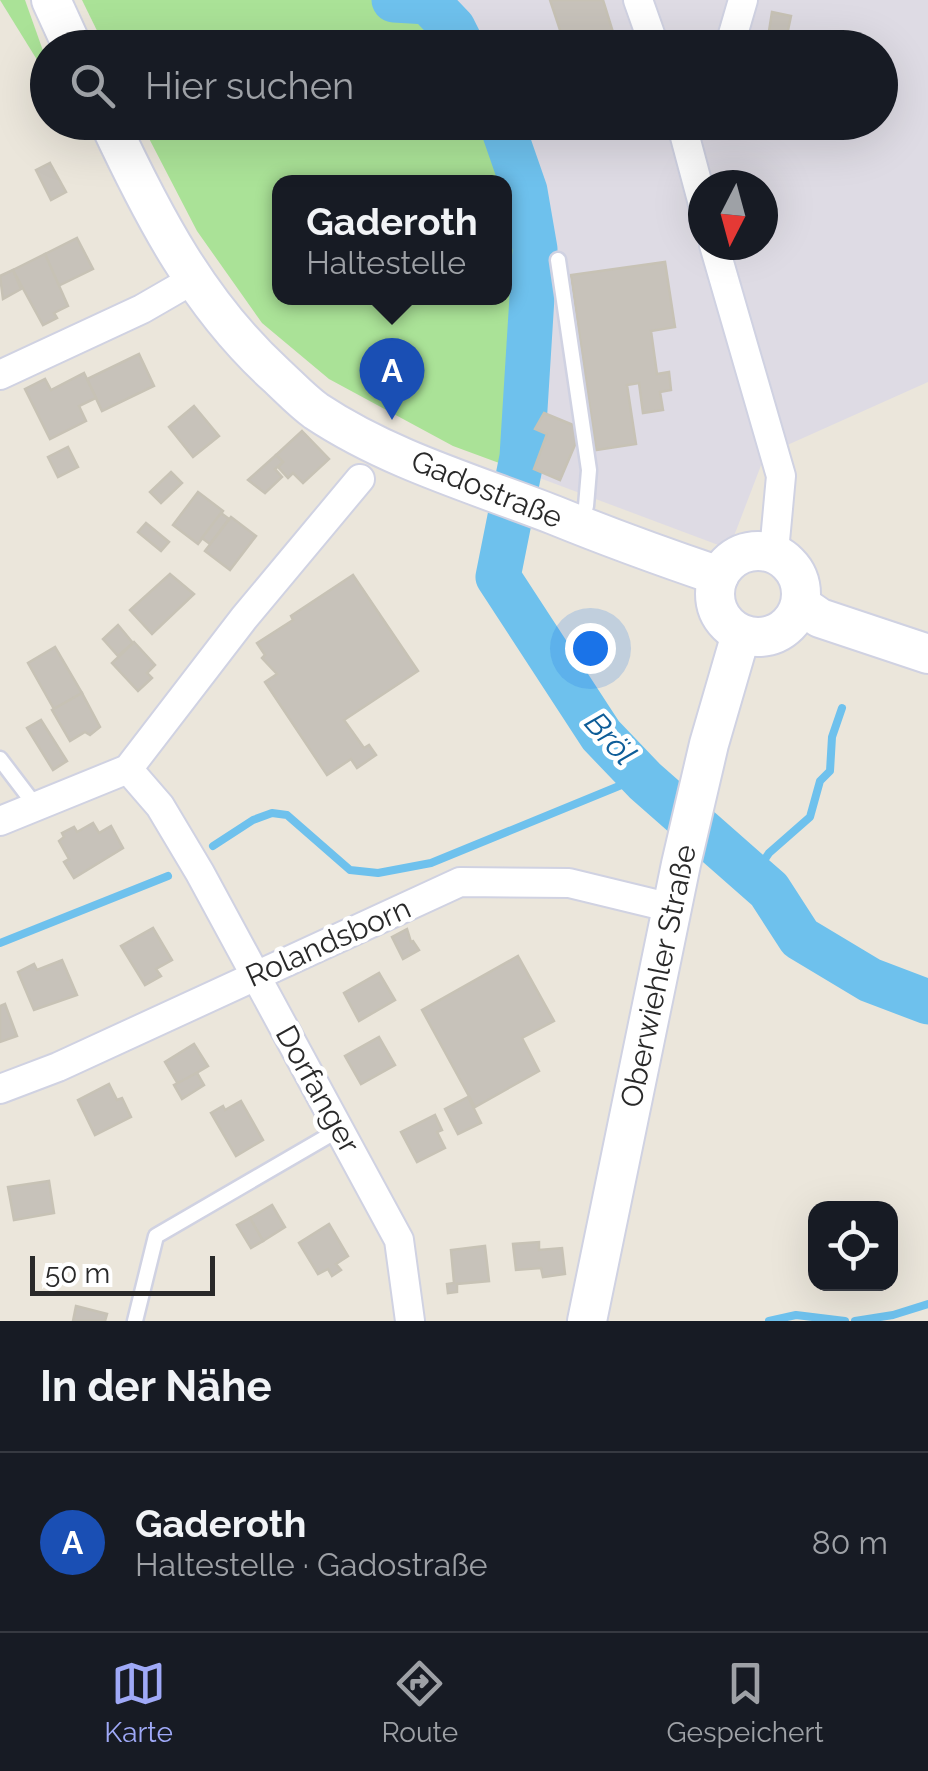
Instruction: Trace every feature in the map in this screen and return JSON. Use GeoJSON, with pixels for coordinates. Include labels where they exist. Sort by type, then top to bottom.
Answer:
{"type":"FeatureCollection","features":[{"type":"Feature","properties":{"kind":"main road"},"geometry":{"type":"LineString","coordinates":[[51,0],[65,30]]}},
{"type":"Feature","properties":{"kind":"main road","name":"Gadostraße"},"geometry":{"type":"LineString","coordinates":[[118,140],[154,217],[194,280],[247,348],[315,410],[387,448],[498,495],[719,576]]}},
{"type":"Feature","properties":{"kind":"main road"},"geometry":{"type":"LineString","coordinates":[[758,550],[770,552],[792,566],[802,592],[801,605],[778,634],[753,638],[730,627],[716,603],[719,576],[735,557],[758,550]]}},
{"type":"Feature","properties":{"kind":"main road"},"geometry":{"type":"LineString","coordinates":[[801,605],[820,618],[928,654]]}},
{"type":"Feature","properties":{"kind":"main road","name":"Oberwiehler Straße"},"geometry":{"type":"LineString","coordinates":[[586,1321],[681,864],[709,744],[741,634]]}},
{"type":"Feature","properties":{"kind":"street"},"geometry":{"type":"LineString","coordinates":[[638,0],[649,30]]}},
{"type":"Feature","properties":{"kind":"street"},"geometry":{"type":"LineString","coordinates":[[734,30],[743,0]]}},
{"type":"Feature","properties":{"kind":"street"},"geometry":{"type":"LineString","coordinates":[[686,140],[694,170]]}},
{"type":"Feature","properties":{"kind":"street"},"geometry":{"type":"LineString","coordinates":[[718,260],[781,476],[775,541],[770,552]]}},
{"type":"Feature","properties":{"kind":"street"},"geometry":{"type":"LineString","coordinates":[[0,375],[194,280]]}},
{"type":"Feature","properties":{"kind":"street"},"geometry":{"type":"LineString","coordinates":[[0,820],[128,770],[244,618],[360,479]]}},
{"type":"Feature","properties":{"kind":"street","name":"Dorfanger"},"geometry":{"type":"LineString","coordinates":[[128,770],[160,806],[399,1240],[410,1321]]}},
{"type":"Feature","properties":{"kind":"street","name":"Rolandsborn"},"geometry":{"type":"LineString","coordinates":[[0,1089],[58,1067],[460,882],[569,883],[672,908]]}},
{"type":"Feature","properties":{"kind":"lane"},"geometry":{"type":"LineString","coordinates":[[558,260],[590,470],[586,506],[567,521]]}},
{"type":"Feature","properties":{"kind":"lane"},"geometry":{"type":"LineString","coordinates":[[0,760],[35,804]]}},
{"type":"Feature","properties":{"kind":"lane"},"geometry":{"type":"LineString","coordinates":[[135,1321],[156,1236],[340,1129]]}},
{"type":"Feature","properties":{"kind":"shaded area"},"geometry":{"type":"Polygon","coordinates":[[[441,0],[928,0],[928,382],[765,455],[729,549],[529,474],[539,235],[499,140],[898,140],[898,30],[453,30],[441,0]]]}},
{"type":"Feature","properties":{"kind":"green space"},"geometry":{"type":"Polygon","coordinates":[[[0,0],[25,0],[36,30],[30,30],[30,49],[0,0]]]}},
{"type":"Feature","properties":{"kind":"green space"},"geometry":{"type":"Polygon","coordinates":[[[82,0],[441,0],[453,30],[97,30],[82,0]]]}},
{"type":"Feature","properties":{"kind":"green space"},"geometry":{"type":"Polygon","coordinates":[[[150,140],[499,140],[539,235],[529,474],[453,446],[329,379],[262,323],[197,231],[150,140]]]}},
{"type":"Feature","properties":{"kind":"building"},"geometry":{"type":"Polygon","coordinates":[[[550,0],[603,0],[612,30],[560,30],[550,0]]]}},
{"type":"Feature","properties":{"kind":"building"},"geometry":{"type":"Polygon","coordinates":[[[772,12],[791,16],[788,30],[769,30],[772,12]]]}},
{"type":"Feature","properties":{"kind":"building"},"geometry":{"type":"Polygon","coordinates":[[[50,163],[66,192],[51,200],[36,170],[50,163]]]}},
{"type":"Feature","properties":{"kind":"building"},"geometry":{"type":"Polygon","coordinates":[[[77,238],[93,269],[58,286],[45,254],[77,238]]]}},
{"type":"Feature","properties":{"kind":"building"},"geometry":{"type":"Polygon","coordinates":[[[45,254],[68,306],[43,325],[13,270],[45,254]]]}},
{"type":"Feature","properties":{"kind":"building"},"geometry":{"type":"Polygon","coordinates":[[[665,262],[675,327],[651,331],[657,374],[669,372],[671,390],[660,392],[663,410],[643,413],[639,383],[627,385],[636,444],[596,450],[571,275],[665,262]]]}},
{"type":"Feature","properties":{"kind":"building"},"geometry":{"type":"Polygon","coordinates":[[[13,270],[21,289],[3,299],[0,276],[13,270]]]}},
{"type":"Feature","properties":{"kind":"building"},"geometry":{"type":"Polygon","coordinates":[[[139,354],[154,386],[102,411],[87,379],[139,354]]]}},
{"type":"Feature","properties":{"kind":"building"},"geometry":{"type":"Polygon","coordinates":[[[84,373],[96,398],[79,406],[86,421],[50,439],[25,389],[45,379],[51,390],[84,373]]]}},
{"type":"Feature","properties":{"kind":"building"},"geometry":{"type":"Polygon","coordinates":[[[194,406],[219,436],[193,457],[169,427],[194,406]]]}},
{"type":"Feature","properties":{"kind":"building"},"geometry":{"type":"Polygon","coordinates":[[[544,413],[578,427],[580,433],[560,480],[534,469],[547,434],[535,429],[544,413]]]}},
{"type":"Feature","properties":{"kind":"building"},"geometry":{"type":"Polygon","coordinates":[[[302,431],[329,459],[303,483],[293,473],[288,478],[278,467],[283,462],[276,455],[302,431]]]}},
{"type":"Feature","properties":{"kind":"building"},"geometry":{"type":"Polygon","coordinates":[[[68,447],[78,467],[58,477],[48,457],[68,447]]]}},
{"type":"Feature","properties":{"kind":"building"},"geometry":{"type":"Polygon","coordinates":[[[276,455],[283,462],[275,469],[282,477],[265,493],[248,480],[276,455]]]}},
{"type":"Feature","properties":{"kind":"building"},"geometry":{"type":"Polygon","coordinates":[[[171,472],[182,483],[161,503],[150,492],[171,472]]]}},
{"type":"Feature","properties":{"kind":"building"},"geometry":{"type":"Polygon","coordinates":[[[198,492],[223,511],[198,544],[173,525],[198,492]]]}},
{"type":"Feature","properties":{"kind":"building"},"geometry":{"type":"Polygon","coordinates":[[[221,513],[229,519],[210,544],[202,538],[221,513]]]}},
{"type":"Feature","properties":{"kind":"building"},"geometry":{"type":"Polygon","coordinates":[[[231,517],[256,536],[230,570],[205,551],[231,517]]]}},
{"type":"Feature","properties":{"kind":"building"},"geometry":{"type":"Polygon","coordinates":[[[146,523],[169,542],[161,551],[138,532],[146,523]]]}},
{"type":"Feature","properties":{"kind":"building"},"geometry":{"type":"Polygon","coordinates":[[[170,574],[194,594],[152,634],[130,610],[170,574]]]}},
{"type":"Feature","properties":{"kind":"building"},"geometry":{"type":"Polygon","coordinates":[[[353,575],[418,671],[344,720],[364,748],[369,745],[376,755],[357,768],[351,759],[327,775],[265,682],[277,674],[262,658],[265,655],[257,643],[353,575]]]}},
{"type":"Feature","properties":{"kind":"building"},"geometry":{"type":"Polygon","coordinates":[[[118,625],[133,643],[118,656],[103,639],[118,625]]]}},
{"type":"Feature","properties":{"kind":"building"},"geometry":{"type":"Polygon","coordinates":[[[134,642],[155,665],[147,673],[152,678],[138,691],[112,663],[134,642]]]}},
{"type":"Feature","properties":{"kind":"building"},"geometry":{"type":"Polygon","coordinates":[[[55,647],[82,693],[54,709],[28,663],[55,647]]]}},
{"type":"Feature","properties":{"kind":"building"},"geometry":{"type":"Polygon","coordinates":[[[82,693],[100,727],[90,735],[85,732],[70,741],[52,710],[82,693]]]}},
{"type":"Feature","properties":{"kind":"building"},"geometry":{"type":"Polygon","coordinates":[[[41,720],[67,761],[53,770],[27,728],[41,720]]]}},
{"type":"Feature","properties":{"kind":"building"},"geometry":{"type":"Polygon","coordinates":[[[93,823],[99,833],[111,826],[123,848],[74,878],[64,862],[69,859],[59,841],[64,837],[62,833],[74,827],[77,832],[93,823]]]}},
{"type":"Feature","properties":{"kind":"building"},"geometry":{"type":"Polygon","coordinates":[[[153,928],[172,960],[156,969],[161,976],[145,985],[121,946],[153,928]]]}},
{"type":"Feature","properties":{"kind":"building"},"geometry":{"type":"Polygon","coordinates":[[[407,929],[419,950],[403,959],[392,937],[407,929]]]}},
{"type":"Feature","properties":{"kind":"building"},"geometry":{"type":"Polygon","coordinates":[[[518,956],[554,1021],[522,1038],[539,1071],[475,1107],[422,1010],[518,956]]]}},
{"type":"Feature","properties":{"kind":"building"},"geometry":{"type":"Polygon","coordinates":[[[62,960],[77,995],[34,1010],[18,972],[34,964],[37,970],[62,960]]]}},
{"type":"Feature","properties":{"kind":"building"},"geometry":{"type":"Polygon","coordinates":[[[379,973],[395,1000],[359,1021],[344,993],[379,973]]]}},
{"type":"Feature","properties":{"kind":"building"},"geometry":{"type":"Polygon","coordinates":[[[5,1004],[17,1036],[0,1042],[0,1006],[5,1004]]]}},
{"type":"Feature","properties":{"kind":"building"},"geometry":{"type":"Polygon","coordinates":[[[379,1037],[395,1065],[361,1084],[345,1056],[379,1037]]]}},
{"type":"Feature","properties":{"kind":"building"},"geometry":{"type":"Polygon","coordinates":[[[194,1044],[208,1066],[178,1084],[165,1062],[194,1044]]]}},
{"type":"Feature","properties":{"kind":"building"},"geometry":{"type":"Polygon","coordinates":[[[197,1073],[204,1085],[182,1099],[174,1085],[197,1073]]]}},
{"type":"Feature","properties":{"kind":"building"},"geometry":{"type":"Polygon","coordinates":[[[109,1084],[117,1100],[122,1098],[131,1117],[95,1135],[78,1100],[109,1084]]]}},
{"type":"Feature","properties":{"kind":"building"},"geometry":{"type":"Polygon","coordinates":[[[468,1097],[481,1123],[458,1134],[445,1109],[468,1097]]]}},
{"type":"Feature","properties":{"kind":"building"},"geometry":{"type":"Polygon","coordinates":[[[241,1101],[263,1140],[236,1156],[211,1113],[241,1101]]]}},
{"type":"Feature","properties":{"kind":"building"},"geometry":{"type":"Polygon","coordinates":[[[435,1115],[442,1130],[437,1132],[445,1148],[417,1162],[401,1132],[435,1115]]]}},
{"type":"Feature","properties":{"kind":"building"},"geometry":{"type":"Polygon","coordinates":[[[49,1181],[54,1213],[14,1220],[8,1187],[49,1181]]]}},
{"type":"Feature","properties":{"kind":"building"},"geometry":{"type":"Polygon","coordinates":[[[272,1205],[285,1227],[263,1241],[250,1218],[272,1205]]]}},
{"type":"Feature","properties":{"kind":"building"},"geometry":{"type":"Polygon","coordinates":[[[250,1218],[263,1241],[251,1248],[237,1225],[250,1218]]]}},
{"type":"Feature","properties":{"kind":"building"},"geometry":{"type":"Polygon","coordinates":[[[329,1224],[348,1256],[336,1264],[341,1270],[332,1276],[328,1269],[318,1274],[299,1243],[329,1224]]]}},
{"type":"Feature","properties":{"kind":"building"},"geometry":{"type":"Polygon","coordinates":[[[539,1242],[539,1250],[562,1248],[565,1274],[543,1277],[541,1268],[516,1270],[513,1244],[539,1242]]]}},
{"type":"Feature","properties":{"kind":"building"},"geometry":{"type":"Polygon","coordinates":[[[485,1246],[489,1281],[457,1284],[457,1292],[448,1293],[447,1284],[454,1283],[451,1250],[485,1246]]]}},
{"type":"Feature","properties":{"kind":"building"},"geometry":{"type":"Polygon","coordinates":[[[76,1306],[107,1314],[105,1321],[73,1321],[76,1306]]]}},
{"type":"Feature","properties":{"kind":"waterway","name":"Bröl"},"geometry":{"type":"LineString","coordinates":[[394,0],[428,2],[454,30]]}},
{"type":"Feature","properties":{"kind":"waterway","name":"Bröl"},"geometry":{"type":"LineString","coordinates":[[507,140],[525,191],[535,249],[522,457],[498,577],[601,735],[645,781],[769,890],[800,938],[870,980],[928,1002]]}},
{"type":"Feature","properties":{"kind":"waterway"},"geometry":{"type":"LineString","coordinates":[[753,877],[769,853],[810,817],[820,781],[830,771],[832,737],[842,708]]}},
{"type":"Feature","properties":{"kind":"waterway"},"geometry":{"type":"LineString","coordinates":[[213,846],[253,820],[272,813],[287,815],[350,870],[378,873],[431,863],[641,777]]}},
{"type":"Feature","properties":{"kind":"waterway"},"geometry":{"type":"LineString","coordinates":[[0,943],[168,876]]}},
{"type":"Feature","properties":{"kind":"waterway"},"geometry":{"type":"LineString","coordinates":[[855,1321],[928,1304]]}},
{"type":"Feature","properties":{"kind":"waterway"},"geometry":{"type":"LineString","coordinates":[[769,1321],[796,1315],[845,1321]]}},
{"type":"Feature","properties":{"kind":"place","name":"Gaderoth"},"geometry":{"type":"Point","coordinates":[392,420]}}]}
